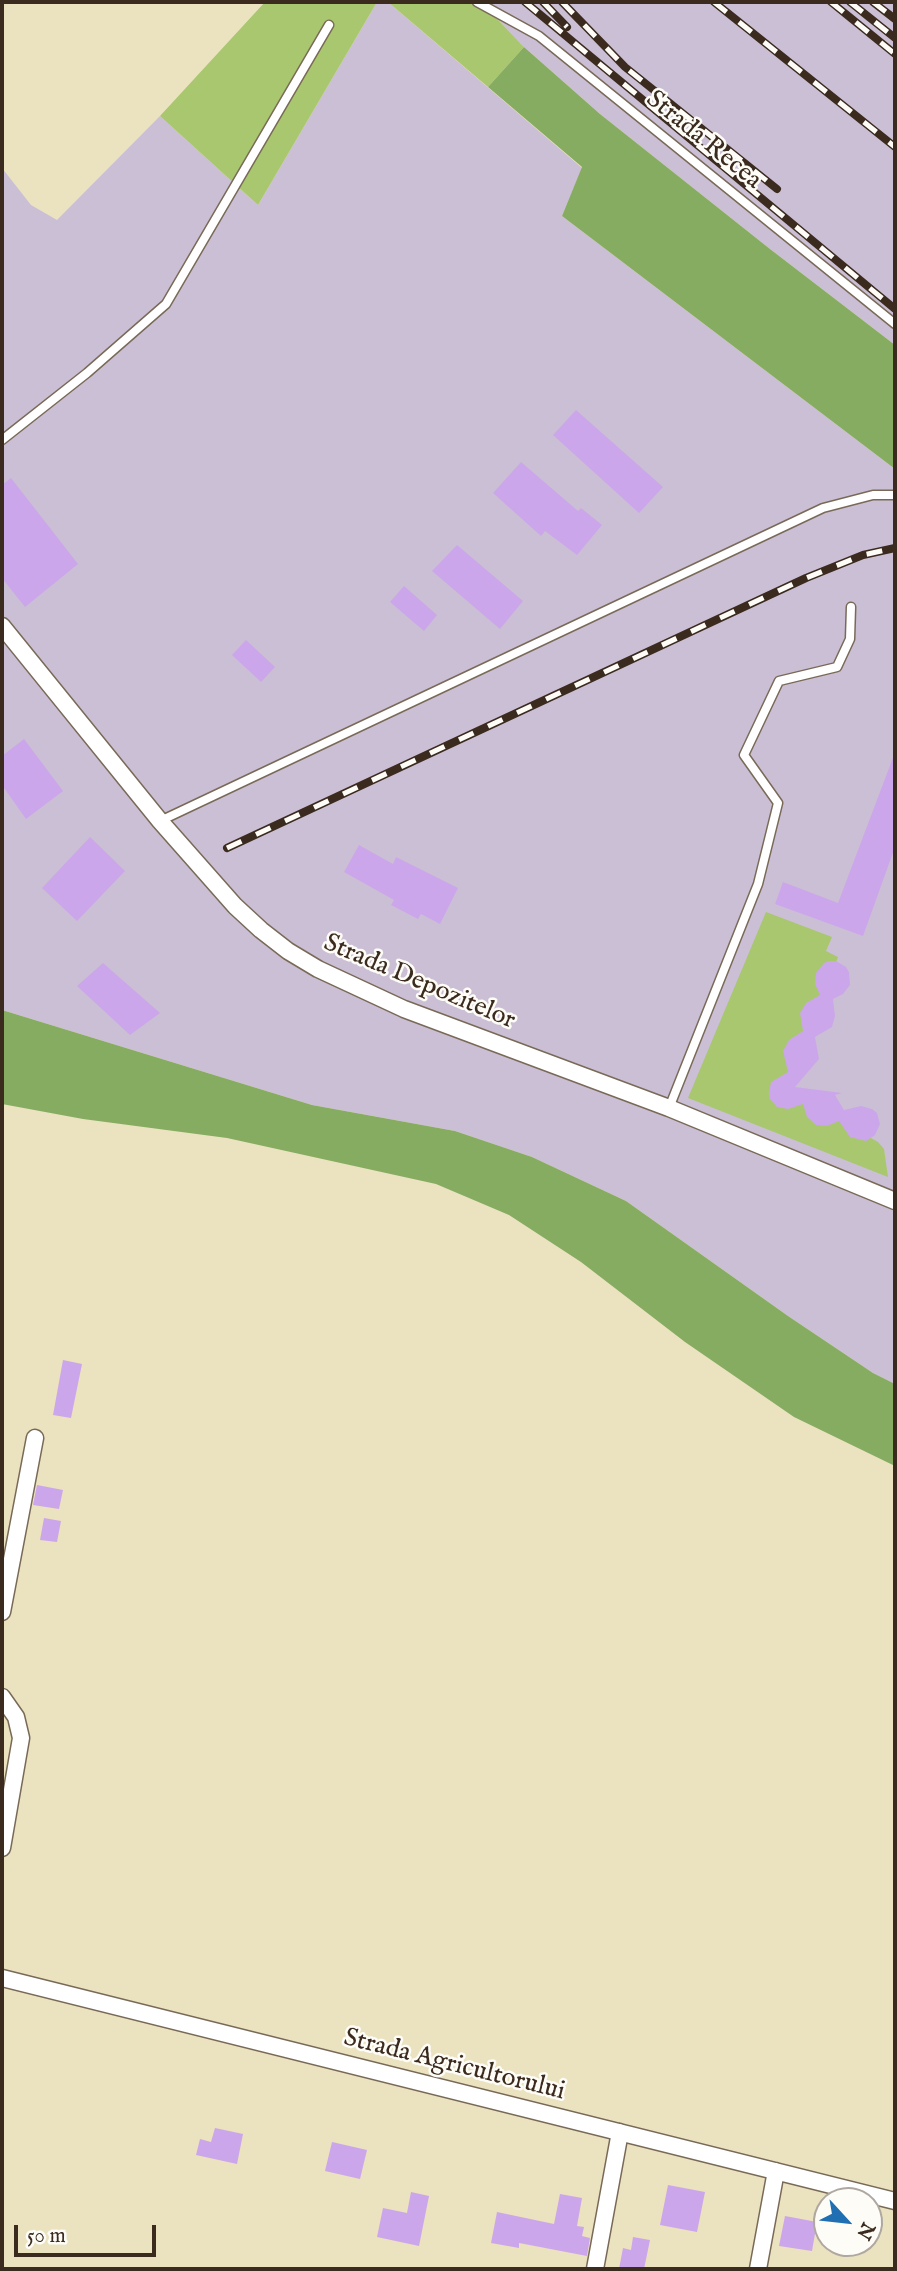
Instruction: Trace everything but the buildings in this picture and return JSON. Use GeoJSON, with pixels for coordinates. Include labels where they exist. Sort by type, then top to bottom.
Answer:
{"type":"FeatureCollection","features":[{"type":"Feature","properties":{"kind":"street","name":"Strada Depozitelor"},"geometry":{"type":"LineString","coordinates":[[2,626],[160,821],[236,905],[261,930],[318,969],[404,1009],[669,1108],[895,1201]]}},
{"type":"Feature","properties":{"kind":"street"},"geometry":{"type":"LineString","coordinates":[[2,1612],[35,1438]]}},
{"type":"Feature","properties":{"kind":"street"},"geometry":{"type":"LineString","coordinates":[[2,1697],[16,1717],[21,1738],[2,1848]]}},
{"type":"Feature","properties":{"kind":"street","name":"Strada Agricultorului"},"geometry":{"type":"LineString","coordinates":[[2,1978],[895,2201]]}},
{"type":"Feature","properties":{"kind":"street"},"geometry":{"type":"LineString","coordinates":[[595,2269],[620,2132]]}},
{"type":"Feature","properties":{"kind":"street"},"geometry":{"type":"LineString","coordinates":[[758,2269],[776,2171]]}},
{"type":"Feature","properties":{"kind":"lane","name":"Strada Recea"},"geometry":{"type":"LineString","coordinates":[[477,2],[539,36],[895,324]]}},
{"type":"Feature","properties":{"kind":"lane"},"geometry":{"type":"LineString","coordinates":[[2,439],[87,373],[166,304],[329,24]]}},
{"type":"Feature","properties":{"kind":"lane"},"geometry":{"type":"LineString","coordinates":[[160,821],[823,508],[873,495],[895,495]]}},
{"type":"Feature","properties":{"kind":"lane"},"geometry":{"type":"LineString","coordinates":[[669,1108],[758,884],[778,803],[744,755],[779,681],[837,667],[850,639],[851,607]]}},
{"type":"Feature","properties":{"kind":"shaded area"},"geometry":{"type":"Polygon","coordinates":[[[377,2],[388,2],[582,168],[562,216],[895,469],[895,1384],[873,1373],[788,1316],[626,1201],[532,1157],[455,1131],[312,1105],[2,1010],[2,168],[31,205],[57,220],[160,116],[258,205],[377,2]]]}},
{"type":"Feature","properties":{"kind":"shaded area"},"geometry":{"type":"Polygon","coordinates":[[[481,2],[895,2],[895,345],[600,114],[524,47],[481,2]]]}},
{"type":"Feature","properties":{"kind":"green space"},"geometry":{"type":"Polygon","coordinates":[[[265,2],[377,2],[258,205],[160,116],[265,2]]]}},
{"type":"Feature","properties":{"kind":"green space"},"geometry":{"type":"Polygon","coordinates":[[[388,2],[481,2],[524,47],[488,87],[388,2]]]}},
{"type":"Feature","properties":{"kind":"green space"},"geometry":{"type":"Polygon","coordinates":[[[524,47],[600,114],[895,345],[895,469],[562,216],[582,167],[488,87],[524,47]]]}},
{"type":"Feature","properties":{"kind":"green space"},"geometry":{"type":"Polygon","coordinates":[[[766,912],[832,937],[826,951],[838,957],[787,1091],[878,1142],[884,1149],[888,1177],[688,1098],[766,912]]]}},
{"type":"Feature","properties":{"kind":"green space"},"geometry":{"type":"Polygon","coordinates":[[[2,1010],[312,1105],[455,1131],[532,1157],[626,1201],[788,1316],[873,1373],[895,1384],[895,1466],[794,1417],[685,1342],[581,1262],[509,1215],[436,1184],[227,1138],[83,1119],[2,1104],[2,1010]]]}},
{"type":"Feature","properties":{"kind":"railway"},"geometry":{"type":"LineString","coordinates":[[525,2],[895,309]]}},
{"type":"Feature","properties":{"kind":"railway"},"geometry":{"type":"LineString","coordinates":[[543,2],[567,27]]}},
{"type":"Feature","properties":{"kind":"railway"},"geometry":{"type":"LineString","coordinates":[[562,2],[625,67],[777,189]]}},
{"type":"Feature","properties":{"kind":"railway"},"geometry":{"type":"LineString","coordinates":[[714,2],[895,147]]}},
{"type":"Feature","properties":{"kind":"railway"},"geometry":{"type":"LineString","coordinates":[[831,2],[895,54]]}},
{"type":"Feature","properties":{"kind":"railway"},"geometry":{"type":"LineString","coordinates":[[850,2],[895,38]]}},
{"type":"Feature","properties":{"kind":"railway"},"geometry":{"type":"LineString","coordinates":[[873,2],[895,19]]}},
{"type":"Feature","properties":{"kind":"railway"},"geometry":{"type":"LineString","coordinates":[[227,848],[806,578],[863,555],[895,548]]}}]}
